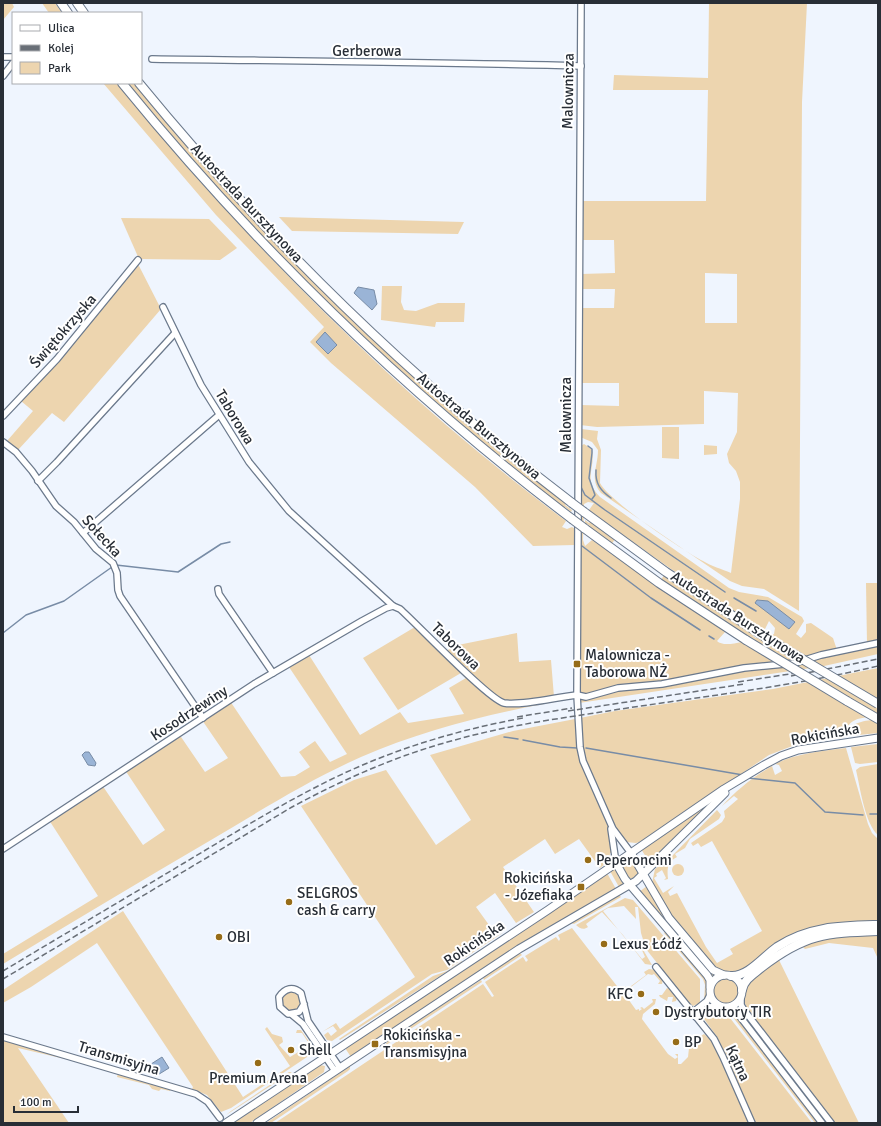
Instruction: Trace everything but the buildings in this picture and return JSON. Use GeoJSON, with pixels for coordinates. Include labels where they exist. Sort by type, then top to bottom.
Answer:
{"type":"FeatureCollection","features":[{"type":"Feature","properties":{"kind":"highway"},"geometry":{"type":"LineString","coordinates":[[61,3],[67,12]]}},
{"type":"Feature","properties":{"kind":"highway"},"geometry":{"type":"LineString","coordinates":[[77,3],[83,12]]}},
{"type":"Feature","properties":{"kind":"highway","name":"Autostrada Bursztynowa"},"geometry":{"type":"LineString","coordinates":[[123,84],[218,195],[272,253],[345,326],[467,435],[572,519],[665,587],[746,640],[878,719]]}},
{"type":"Feature","properties":{"kind":"highway","name":"Autostrada Bursztynowa"},"geometry":{"type":"LineString","coordinates":[[140,84],[228,187],[288,251],[353,316],[469,420],[572,503],[666,572],[765,637],[878,704]]}},
{"type":"Feature","properties":{"kind":"highway"},"geometry":{"type":"LineString","coordinates":[[728,975],[743,974],[779,946],[804,933],[831,927],[878,925]]}},
{"type":"Feature","properties":{"kind":"highway"},"geometry":{"type":"LineString","coordinates":[[742,994],[745,982],[775,957],[799,942],[827,934],[878,932]]}},
{"type":"Feature","properties":{"kind":"main road","name":"Rokicińska"},"geometry":{"type":"LineString","coordinates":[[228,1122],[631,853],[724,789],[776,758],[798,750],[878,738]]}},
{"type":"Feature","properties":{"kind":"main road","name":"Rokicińska"},"geometry":{"type":"LineString","coordinates":[[257,1123],[529,943],[629,885],[644,874],[736,783]]}},
{"type":"Feature","properties":{"kind":"main road"},"geometry":{"type":"LineString","coordinates":[[616,863],[620,874],[707,975],[710,980],[710,995],[714,1003],[723,1007],[736,1004],[742,994],[739,982],[728,975],[713,970],[669,918],[657,900],[644,874],[631,853]]}},
{"type":"Feature","properties":{"kind":"main road"},"geometry":{"type":"LineString","coordinates":[[710,987],[714,980],[728,975]]}},
{"type":"Feature","properties":{"kind":"street","name":"Malownicza"},"geometry":{"type":"LineString","coordinates":[[582,3],[577,695],[582,758],[614,832],[631,853]]}},
{"type":"Feature","properties":{"kind":"street","name":"Gerberowa"},"geometry":{"type":"LineString","coordinates":[[152,59],[581,66]]}},
{"type":"Feature","properties":{"kind":"street"},"geometry":{"type":"LineString","coordinates":[[3,76],[12,64]]}},
{"type":"Feature","properties":{"kind":"street","name":"Świętokrzyska"},"geometry":{"type":"LineString","coordinates":[[3,416],[57,359],[138,260]]}},
{"type":"Feature","properties":{"kind":"street","name":"Taborowa"},"geometry":{"type":"LineString","coordinates":[[163,307],[175,333],[219,415],[249,462],[283,505],[393,606],[402,611],[482,688],[499,702],[514,703],[577,695],[586,697],[618,688],[662,684],[738,669],[795,663],[821,655],[878,644]]}},
{"type":"Feature","properties":{"kind":"street"},"geometry":{"type":"LineString","coordinates":[[38,481],[175,333]]}},
{"type":"Feature","properties":{"kind":"street"},"geometry":{"type":"LineString","coordinates":[[83,533],[219,415]]}},
{"type":"Feature","properties":{"kind":"street","name":"Sołecka"},"geometry":{"type":"LineString","coordinates":[[3,442],[16,452],[32,471],[53,503],[72,519],[96,549],[113,563],[117,573],[118,590],[120,596],[203,718]]}},
{"type":"Feature","properties":{"kind":"street"},"geometry":{"type":"LineString","coordinates":[[218,590],[219,594],[273,673]]}},
{"type":"Feature","properties":{"kind":"street","name":"Kosodrzewiny"},"geometry":{"type":"LineString","coordinates":[[3,849],[273,673],[362,621],[393,606]]}},
{"type":"Feature","properties":{"kind":"street","name":"Malownicza"},"geometry":{"type":"LineString","coordinates":[[609,822],[616,863]]}},
{"type":"Feature","properties":{"kind":"street","name":"Kątna"},"geometry":{"type":"LineString","coordinates":[[656,967],[714,1040],[752,1123]]}},
{"type":"Feature","properties":{"kind":"street"},"geometry":{"type":"LineString","coordinates":[[328,1056],[303,1024],[290,1014],[283,1011],[279,1005],[279,997],[284,991],[292,988],[299,991],[304,997],[308,1021],[337,1070]]}},
{"type":"Feature","properties":{"kind":"street"},"geometry":{"type":"LineString","coordinates":[[742,994],[744,1010],[831,1123]]}},
{"type":"Feature","properties":{"kind":"street"},"geometry":{"type":"LineString","coordinates":[[694,1015],[707,1002],[710,995]]}},
{"type":"Feature","properties":{"kind":"street"},"geometry":{"type":"LineString","coordinates":[[290,1014],[299,1012],[304,1004]]}},
{"type":"Feature","properties":{"kind":"street"},"geometry":{"type":"LineString","coordinates":[[694,1015],[709,1007],[723,1007],[738,1014],[822,1123]]}},
{"type":"Feature","properties":{"kind":"street","name":"Transmisyjna"},"geometry":{"type":"LineString","coordinates":[[3,1036],[196,1094],[208,1102],[219,1120]]}},
{"type":"Feature","properties":{"kind":"street"},"geometry":{"type":"LineString","coordinates":[[219,1120],[228,1122]]}},
{"type":"Feature","properties":{"kind":"green space"},"geometry":{"type":"Polygon","coordinates":[[[3,3],[12,3],[14,7],[3,20],[3,3]]]}},
{"type":"Feature","properties":{"kind":"green space"},"geometry":{"type":"Polygon","coordinates":[[[42,3],[55,3],[61,12],[48,12],[42,3]]]}},
{"type":"Feature","properties":{"kind":"green space"},"geometry":{"type":"Polygon","coordinates":[[[709,3],[807,3],[802,102],[799,611],[764,589],[742,586],[730,581],[684,550],[706,563],[731,573],[740,499],[740,482],[736,471],[729,463],[727,454],[737,432],[738,393],[704,391],[704,424],[597,427],[580,425],[580,405],[619,406],[619,383],[580,383],[581,308],[614,308],[615,289],[581,289],[581,274],[615,273],[614,240],[581,240],[582,201],[706,201],[708,90],[613,90],[614,75],[708,78],[709,3]],[[705,273],[705,323],[737,323],[737,274],[705,273]]]}},
{"type":"Feature","properties":{"kind":"green space"},"geometry":{"type":"Polygon","coordinates":[[[104,84],[118,84],[219,202],[273,260],[328,316],[385,370],[444,423],[504,473],[566,521],[562,527],[567,529],[572,527],[575,529],[575,545],[533,546],[475,487],[331,363],[310,342],[324,327],[216,215],[104,84]]]}},
{"type":"Feature","properties":{"kind":"green space"},"geometry":{"type":"Polygon","coordinates":[[[127,84],[137,84],[296,263],[567,503],[565,505],[572,510],[571,512],[565,507],[563,509],[461,427],[319,297],[208,180],[127,84]]]}},
{"type":"Feature","properties":{"kind":"green space"},"geometry":{"type":"Polygon","coordinates":[[[279,217],[464,222],[458,234],[292,231],[279,217]]]}},
{"type":"Feature","properties":{"kind":"green space"},"geometry":{"type":"Polygon","coordinates":[[[121,218],[209,219],[237,248],[220,260],[139,259],[121,218]]]}},
{"type":"Feature","properties":{"kind":"green space"},"geometry":{"type":"Polygon","coordinates":[[[138,264],[161,309],[64,422],[52,413],[18,450],[7,441],[33,411],[21,401],[60,359],[138,264]]]}},
{"type":"Feature","properties":{"kind":"green space"},"geometry":{"type":"Polygon","coordinates":[[[382,286],[402,286],[401,302],[404,310],[416,311],[438,303],[465,303],[464,322],[436,322],[435,327],[381,320],[382,286]]]}},
{"type":"Feature","properties":{"kind":"green space"},"geometry":{"type":"Polygon","coordinates":[[[662,427],[679,427],[679,459],[662,458],[662,427]]]}},
{"type":"Feature","properties":{"kind":"green space"},"geometry":{"type":"Polygon","coordinates":[[[581,429],[598,431],[597,439],[601,450],[600,483],[606,491],[643,522],[601,493],[597,488],[595,483],[595,473],[598,450],[592,442],[580,437],[581,429]]]}},
{"type":"Feature","properties":{"kind":"green space"},"geometry":{"type":"Polygon","coordinates":[[[584,444],[592,449],[592,485],[600,497],[729,588],[739,592],[768,597],[802,617],[804,621],[796,634],[801,638],[806,632],[806,624],[811,623],[833,638],[837,650],[789,662],[579,695],[581,446],[584,444]],[[588,502],[584,504],[583,540],[585,546],[592,540],[725,632],[717,641],[720,643],[729,644],[754,639],[744,637],[660,581],[665,574],[754,633],[753,636],[756,638],[774,634],[775,628],[769,621],[764,631],[697,587],[610,526],[589,510],[594,503],[588,502]]]}},
{"type":"Feature","properties":{"kind":"green space"},"geometry":{"type":"Polygon","coordinates":[[[704,445],[717,446],[717,454],[704,455],[704,445]]]}},
{"type":"Feature","properties":{"kind":"green space"},"geometry":{"type":"Polygon","coordinates":[[[585,520],[589,523],[591,521],[615,539],[611,545],[589,529],[590,526],[585,523],[585,520]]]}},
{"type":"Feature","properties":{"kind":"green space"},"geometry":{"type":"Polygon","coordinates":[[[866,583],[878,583],[878,642],[867,644],[866,583]]]}},
{"type":"Feature","properties":{"kind":"green space"},"geometry":{"type":"Polygon","coordinates":[[[415,627],[493,700],[500,704],[572,699],[491,715],[438,729],[412,737],[361,757],[266,807],[3,964],[3,954],[98,896],[49,820],[102,785],[143,845],[165,830],[125,770],[179,734],[205,772],[228,758],[202,720],[230,701],[281,777],[295,776],[310,767],[299,752],[315,741],[330,762],[347,754],[289,667],[309,655],[360,735],[400,712],[408,723],[464,714],[449,688],[466,678],[461,673],[398,710],[363,658],[415,627]]]}},
{"type":"Feature","properties":{"kind":"green space"},"geometry":{"type":"Polygon","coordinates":[[[517,633],[519,662],[551,660],[554,697],[506,702],[496,697],[448,652],[448,650],[453,646],[517,633]]]}},
{"type":"Feature","properties":{"kind":"green space"},"geometry":{"type":"Polygon","coordinates":[[[878,645],[878,654],[824,666],[579,703],[579,698],[611,691],[829,656],[878,645]]]}},
{"type":"Feature","properties":{"kind":"green space"},"geometry":{"type":"Polygon","coordinates":[[[878,668],[878,716],[855,720],[848,726],[844,738],[808,740],[769,755],[642,841],[636,843],[626,842],[618,834],[587,765],[582,750],[580,718],[615,711],[773,689],[878,668]]]}},
{"type":"Feature","properties":{"kind":"green space"},"geometry":{"type":"Polygon","coordinates":[[[575,719],[579,757],[608,825],[613,852],[610,853],[609,861],[600,868],[579,839],[555,854],[545,839],[503,867],[534,912],[516,923],[495,893],[476,907],[497,936],[504,932],[463,959],[462,957],[460,958],[461,960],[447,970],[432,974],[332,1041],[327,1040],[324,1035],[328,1032],[331,1036],[337,1031],[333,1026],[322,1032],[336,1023],[340,1029],[415,977],[301,806],[354,780],[386,770],[436,845],[471,820],[430,755],[513,731],[575,719]]]}},
{"type":"Feature","properties":{"kind":"green space"},"geometry":{"type":"Polygon","coordinates":[[[878,719],[878,733],[850,736],[850,731],[855,725],[864,721],[878,719]]]}},
{"type":"Feature","properties":{"kind":"green space"},"geometry":{"type":"Polygon","coordinates":[[[878,744],[878,762],[860,764],[855,763],[851,747],[878,744]]]}},
{"type":"Feature","properties":{"kind":"green space"},"geometry":{"type":"Polygon","coordinates":[[[846,748],[868,824],[872,833],[878,839],[878,922],[774,946],[740,972],[721,972],[716,970],[674,920],[652,883],[655,869],[673,855],[717,810],[721,815],[719,819],[690,839],[685,848],[675,854],[677,857],[671,861],[668,866],[668,879],[664,880],[666,878],[662,870],[656,874],[657,876],[654,878],[663,893],[674,886],[668,892],[670,896],[677,893],[706,947],[717,963],[733,954],[730,949],[762,931],[712,841],[701,847],[698,843],[693,846],[691,843],[722,822],[725,817],[724,811],[738,799],[734,796],[722,806],[746,784],[772,766],[775,775],[782,771],[779,765],[775,764],[792,757],[819,751],[846,748]]]}},
{"type":"Feature","properties":{"kind":"green space"},"geometry":{"type":"Polygon","coordinates":[[[878,764],[878,835],[873,830],[866,814],[856,770],[860,767],[878,764]]]}},
{"type":"Feature","properties":{"kind":"green space"},"geometry":{"type":"Polygon","coordinates":[[[705,806],[706,807],[650,863],[641,849],[705,806]]]}},
{"type":"Feature","properties":{"kind":"green space"},"geometry":{"type":"Polygon","coordinates":[[[628,859],[632,859],[639,873],[633,878],[629,879],[621,865],[628,859]]]}},
{"type":"Feature","properties":{"kind":"green space"},"geometry":{"type":"Polygon","coordinates":[[[678,864],[682,866],[684,870],[682,874],[678,876],[674,874],[672,870],[674,866],[678,864]]]}},
{"type":"Feature","properties":{"kind":"green space"},"geometry":{"type":"Polygon","coordinates":[[[615,868],[624,884],[619,887],[610,871],[615,868]]]}},
{"type":"Feature","properties":{"kind":"green space"},"geometry":{"type":"Polygon","coordinates":[[[607,873],[616,889],[535,935],[351,1057],[345,1048],[607,873]]]}},
{"type":"Feature","properties":{"kind":"green space"},"geometry":{"type":"Polygon","coordinates":[[[647,886],[666,918],[715,975],[711,978],[639,892],[647,886]]]}},
{"type":"Feature","properties":{"kind":"green space"},"geometry":{"type":"Polygon","coordinates":[[[619,895],[621,897],[574,924],[571,923],[619,895]]]}},
{"type":"Feature","properties":{"kind":"green space"},"geometry":{"type":"Polygon","coordinates":[[[625,898],[633,900],[700,979],[700,1003],[693,1006],[687,1001],[646,949],[641,933],[638,907],[635,907],[636,919],[624,906],[608,908],[603,911],[618,930],[602,912],[586,924],[588,927],[585,929],[582,929],[576,925],[625,898]]]}},
{"type":"Feature","properties":{"kind":"green space"},"geometry":{"type":"Polygon","coordinates":[[[123,911],[243,1097],[290,1066],[265,1029],[267,1027],[272,1034],[282,1037],[283,1042],[279,1045],[290,1057],[310,1045],[302,1033],[296,1033],[297,1030],[301,1030],[314,1049],[313,1053],[231,1108],[221,1112],[207,1095],[192,1089],[193,1087],[97,943],[31,987],[3,1003],[3,990],[123,911]]]}},
{"type":"Feature","properties":{"kind":"green space"},"geometry":{"type":"Polygon","coordinates":[[[572,928],[620,990],[622,989],[624,991],[626,989],[625,986],[627,989],[646,975],[644,972],[649,969],[655,970],[663,979],[662,984],[658,984],[660,981],[654,974],[648,974],[627,990],[626,996],[636,1010],[639,1009],[639,1011],[642,1009],[640,1008],[642,1007],[644,1009],[653,1002],[652,999],[656,999],[655,1004],[643,1014],[642,1019],[668,1054],[675,1059],[678,1057],[678,1064],[681,1064],[688,1057],[689,1048],[704,1034],[714,1043],[750,1123],[275,1123],[483,984],[492,997],[494,996],[485,982],[523,957],[526,962],[528,960],[525,956],[556,937],[559,941],[560,939],[558,935],[572,928]]]}},
{"type":"Feature","properties":{"kind":"green space"},"geometry":{"type":"Polygon","coordinates":[[[665,932],[675,941],[706,979],[707,987],[704,1001],[705,985],[703,979],[664,933],[665,932]]]}},
{"type":"Feature","properties":{"kind":"green space"},"geometry":{"type":"Polygon","coordinates":[[[878,934],[878,959],[873,948],[829,943],[805,949],[802,946],[779,960],[859,1123],[835,1123],[746,1007],[744,1000],[748,983],[793,949],[826,937],[878,934]]]}},
{"type":"Feature","properties":{"kind":"green space"},"geometry":{"type":"Polygon","coordinates":[[[638,941],[652,965],[645,964],[630,944],[642,959],[645,957],[638,941]]]}},
{"type":"Feature","properties":{"kind":"green space"},"geometry":{"type":"Polygon","coordinates":[[[520,953],[522,955],[484,980],[483,978],[520,953]]]}},
{"type":"Feature","properties":{"kind":"green space"},"geometry":{"type":"Polygon","coordinates":[[[462,962],[340,1040],[339,1039],[433,976],[447,971],[462,962]]]}},
{"type":"Feature","properties":{"kind":"green space"},"geometry":{"type":"Polygon","coordinates":[[[726,978],[735,982],[739,991],[735,1000],[726,1004],[717,1000],[713,991],[717,982],[726,978]]]}},
{"type":"Feature","properties":{"kind":"green space"},"geometry":{"type":"Polygon","coordinates":[[[481,980],[482,982],[383,1047],[390,1039],[481,980]]]}},
{"type":"Feature","properties":{"kind":"green space"},"geometry":{"type":"Polygon","coordinates":[[[667,988],[670,989],[677,997],[676,1001],[672,1002],[673,997],[668,997],[667,1001],[660,997],[659,995],[662,995],[667,988]]]}},
{"type":"Feature","properties":{"kind":"green space"},"geometry":{"type":"Polygon","coordinates":[[[291,991],[298,994],[301,1001],[298,1008],[291,1011],[284,1008],[281,1001],[284,994],[291,991]]]}},
{"type":"Feature","properties":{"kind":"green space"},"geometry":{"type":"Polygon","coordinates":[[[739,1005],[774,1055],[828,1123],[824,1123],[735,1008],[739,1005]]]}},
{"type":"Feature","properties":{"kind":"green space"},"geometry":{"type":"Polygon","coordinates":[[[715,1008],[734,1014],[818,1123],[815,1123],[732,1016],[711,1009],[715,1008]]]}},
{"type":"Feature","properties":{"kind":"green space"},"geometry":{"type":"Polygon","coordinates":[[[708,1012],[730,1018],[812,1123],[753,1123],[716,1040],[718,1038],[704,1019],[704,1014],[708,1012]]]}},
{"type":"Feature","properties":{"kind":"green space"},"geometry":{"type":"Polygon","coordinates":[[[3,1039],[63,1056],[65,1059],[18,1048],[69,1123],[3,1123],[3,1039]]]}},
{"type":"Feature","properties":{"kind":"green space"},"geometry":{"type":"Polygon","coordinates":[[[320,1065],[325,1066],[324,1072],[250,1123],[233,1123],[320,1065]]]}},
{"type":"Feature","properties":{"kind":"green space"},"geometry":{"type":"Polygon","coordinates":[[[350,1066],[348,1071],[271,1123],[266,1123],[350,1066]]]}},
{"type":"Feature","properties":{"kind":"green space"},"geometry":{"type":"Polygon","coordinates":[[[289,1072],[292,1072],[226,1115],[231,1111],[289,1072]]]}},
{"type":"Feature","properties":{"kind":"green space"},"geometry":{"type":"Polygon","coordinates":[[[118,1073],[171,1089],[170,1091],[161,1089],[159,1091],[152,1089],[149,1085],[117,1077],[118,1073]]]}},
{"type":"Feature","properties":{"kind":"water"},"geometry":{"type":"Polygon","coordinates":[[[358,287],[374,290],[377,304],[372,310],[354,293],[358,287]]]}},
{"type":"Feature","properties":{"kind":"water"},"geometry":{"type":"Polygon","coordinates":[[[325,332],[337,345],[328,354],[316,342],[325,332]]]}},
{"type":"Feature","properties":{"kind":"water"},"geometry":{"type":"Polygon","coordinates":[[[757,600],[768,601],[795,622],[789,629],[755,603],[757,600]]]}},
{"type":"Feature","properties":{"kind":"water"},"geometry":{"type":"Polygon","coordinates":[[[85,752],[89,752],[96,763],[95,766],[88,765],[82,755],[85,752]]]}},
{"type":"Feature","properties":{"kind":"water"},"geometry":{"type":"Polygon","coordinates":[[[162,1057],[169,1068],[156,1076],[148,1066],[162,1057]]]}},
{"type":"Feature","properties":{"kind":"waterway"},"geometry":{"type":"LineString","coordinates":[[588,446],[592,449],[589,478],[595,495],[592,499]]}},
{"type":"Feature","properties":{"kind":"waterway"},"geometry":{"type":"LineString","coordinates":[[596,470],[599,487],[611,498]]}},
{"type":"Feature","properties":{"kind":"waterway"},"geometry":{"type":"LineString","coordinates":[[581,487],[585,495],[605,510],[725,592]]}},
{"type":"Feature","properties":{"kind":"waterway"},"geometry":{"type":"LineString","coordinates":[[116,565],[178,572],[221,544],[230,542]]}},
{"type":"Feature","properties":{"kind":"waterway"},"geometry":{"type":"LineString","coordinates":[[582,546],[651,598],[700,630]]}},
{"type":"Feature","properties":{"kind":"waterway"},"geometry":{"type":"LineString","coordinates":[[3,633],[26,615],[64,601],[112,567]]}},
{"type":"Feature","properties":{"kind":"waterway"},"geometry":{"type":"LineString","coordinates":[[734,598],[756,611]]}},
{"type":"Feature","properties":{"kind":"waterway"},"geometry":{"type":"LineString","coordinates":[[709,636],[714,639]]}},
{"type":"Feature","properties":{"kind":"waterway"},"geometry":{"type":"LineString","coordinates":[[504,737],[518,739]]}},
{"type":"Feature","properties":{"kind":"waterway"},"geometry":{"type":"LineString","coordinates":[[523,740],[560,747],[577,748]]}},
{"type":"Feature","properties":{"kind":"waterway"},"geometry":{"type":"LineString","coordinates":[[586,748],[743,775]]}},
{"type":"Feature","properties":{"kind":"waterway"},"geometry":{"type":"LineString","coordinates":[[748,778],[795,783],[825,812],[863,815]]}},
{"type":"Feature","properties":{"kind":"waterway"},"geometry":{"type":"LineString","coordinates":[[870,814],[878,814]]}},
{"type":"Feature","properties":{"kind":"railway"},"geometry":{"type":"LineString","coordinates":[[791,676],[878,659]]}},
{"type":"Feature","properties":{"kind":"railway"},"geometry":{"type":"LineString","coordinates":[[3,979],[292,807],[351,777],[392,760],[472,735],[525,724],[772,687],[878,666]]}},
{"type":"Feature","properties":{"kind":"railway"},"geometry":{"type":"LineString","coordinates":[[738,682],[796,673]]}},
{"type":"Feature","properties":{"kind":"railway"},"geometry":{"type":"LineString","coordinates":[[568,711],[744,684]]}},
{"type":"Feature","properties":{"kind":"railway"},"geometry":{"type":"LineString","coordinates":[[517,717],[572,708]]}},
{"type":"Feature","properties":{"kind":"railway"},"geometry":{"type":"LineString","coordinates":[[3,971],[251,823],[344,773],[369,762],[444,736],[523,718]]}},
{"type":"Feature","properties":{"kind":"place","name":"Malownicza - Taborowa NŻ"},"geometry":{"type":"Point","coordinates":[577,664]}},
{"type":"Feature","properties":{"kind":"place","name":"Peperoncini"},"geometry":{"type":"Point","coordinates":[588,860]}},
{"type":"Feature","properties":{"kind":"place","name":"Rokicińska - Józefiaka"},"geometry":{"type":"Point","coordinates":[581,887]}},
{"type":"Feature","properties":{"kind":"place","name":"SELGROS cash & carry"},"geometry":{"type":"Point","coordinates":[289,902]}},
{"type":"Feature","properties":{"kind":"place","name":"OBI"},"geometry":{"type":"Point","coordinates":[219,937]}},
{"type":"Feature","properties":{"kind":"place","name":"Lexus Łódź"},"geometry":{"type":"Point","coordinates":[604,944]}},
{"type":"Feature","properties":{"kind":"place","name":"KFC"},"geometry":{"type":"Point","coordinates":[641,994]}},
{"type":"Feature","properties":{"kind":"place","name":"Dystrybutory TIR"},"geometry":{"type":"Point","coordinates":[656,1012]}},
{"type":"Feature","properties":{"kind":"place","name":"BP"},"geometry":{"type":"Point","coordinates":[676,1042]}},
{"type":"Feature","properties":{"kind":"place","name":"Rokicińska - Transmisyjna"},"geometry":{"type":"Point","coordinates":[375,1044]}},
{"type":"Feature","properties":{"kind":"place","name":"Shell"},"geometry":{"type":"Point","coordinates":[291,1050]}},
{"type":"Feature","properties":{"kind":"place","name":"Premium Arena"},"geometry":{"type":"Point","coordinates":[258,1063]}}]}
